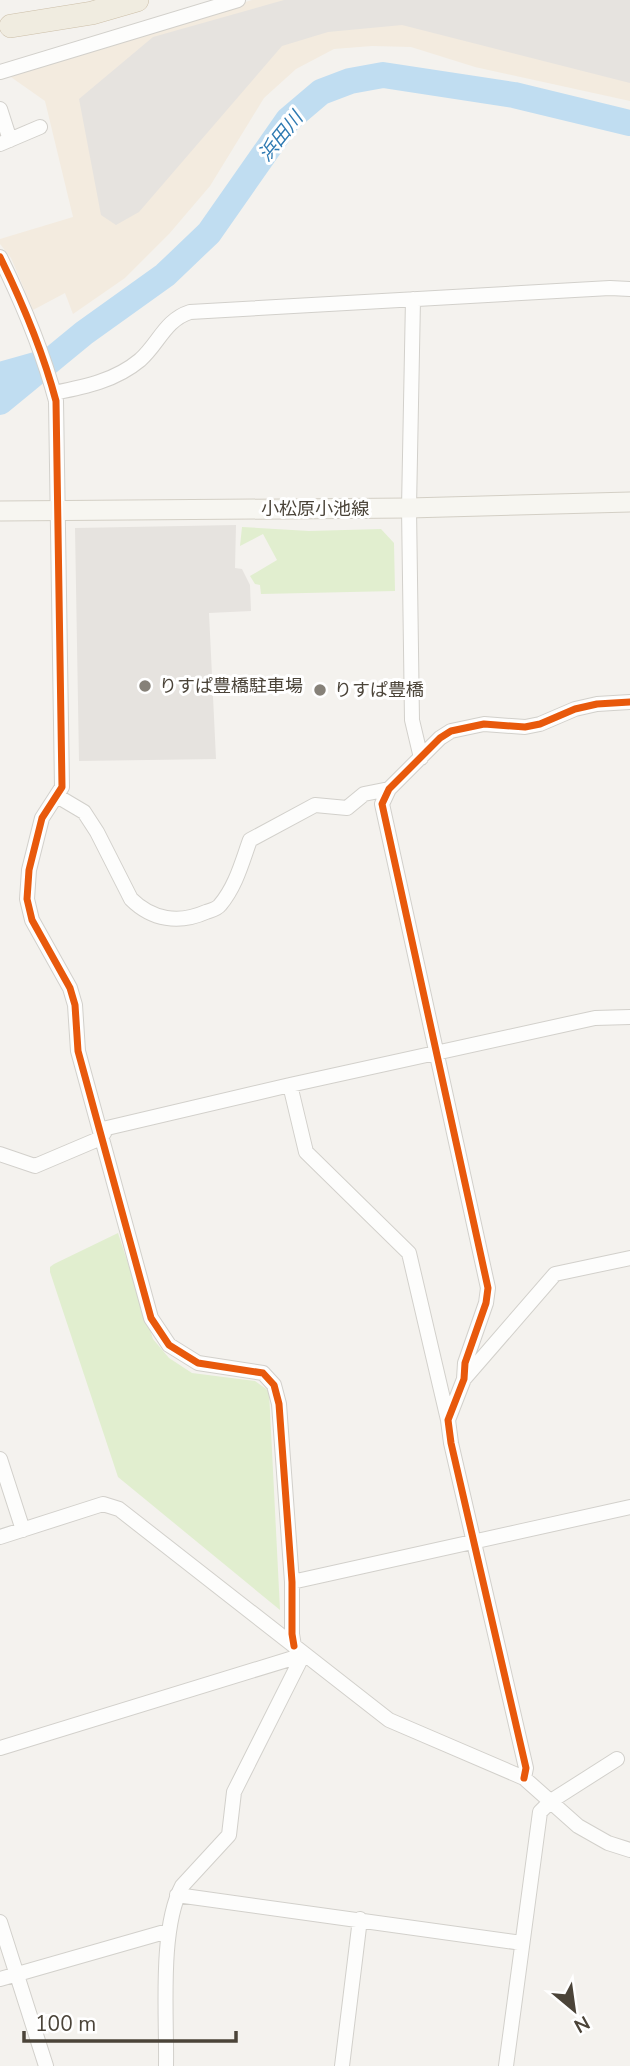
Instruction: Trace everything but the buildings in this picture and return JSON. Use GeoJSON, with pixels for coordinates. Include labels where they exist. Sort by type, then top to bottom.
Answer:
{"type":"FeatureCollection","features":[{"type":"Feature","properties":{"kind":"highway"},"geometry":{"type":"LineString","coordinates":[[52,12],[82,0]]}},
{"type":"Feature","properties":{"kind":"highway"},"geometry":{"type":"LineString","coordinates":[[6,28],[90,0]]}},
{"type":"Feature","properties":{"kind":"highway"},"geometry":{"type":"LineString","coordinates":[[6,28],[92,13],[137,0]]}},
{"type":"Feature","properties":{"kind":"main road","name":"小松原小池線"},"geometry":{"type":"LineString","coordinates":[[0,511],[409,508],[630,502]]}},
{"type":"Feature","properties":{"kind":"street"},"geometry":{"type":"LineString","coordinates":[[0,72],[112,32],[238,0]]}},
{"type":"Feature","properties":{"kind":"street"},"geometry":{"type":"LineString","coordinates":[[0,108],[5,142],[40,127]]}},
{"type":"Feature","properties":{"kind":"street"},"geometry":{"type":"LineString","coordinates":[[0,257],[34,335],[56,401],[62,787],[42,818],[29,870],[27,899],[32,920],[70,988],[75,1005],[78,1051],[151,1318],[169,1345],[198,1363],[263,1373],[274,1385],[279,1404],[292,1582],[292,1634],[299,1650],[234,1792],[229,1835],[182,1886],[177,1895],[168,1931],[166,2066]]}},
{"type":"Feature","properties":{"kind":"street"},"geometry":{"type":"LineString","coordinates":[[53,388],[94,384],[114,377],[140,359],[176,316],[190,312],[630,289]]}},
{"type":"Feature","properties":{"kind":"street"},"geometry":{"type":"LineString","coordinates":[[412,299],[409,508],[412,720],[421,758]]}},
{"type":"Feature","properties":{"kind":"street"},"geometry":{"type":"LineString","coordinates":[[448,1420],[464,1379],[466,1363],[486,1303],[488,1288],[382,804],[389,789],[440,738],[460,728],[484,724],[532,726],[575,709],[597,704],[630,702]]}},
{"type":"Feature","properties":{"kind":"street"},"geometry":{"type":"LineString","coordinates":[[57,796],[84,812],[131,899],[139,908],[154,916],[173,920],[193,918],[219,907],[234,883],[250,840],[314,805],[346,808],[364,794],[389,789]]}},
{"type":"Feature","properties":{"kind":"street"},"geometry":{"type":"LineString","coordinates":[[0,1154],[35,1166],[101,1138],[107,1128],[595,1018],[630,1017]]}},
{"type":"Feature","properties":{"kind":"street"},"geometry":{"type":"LineString","coordinates":[[290,1085],[306,1152],[409,1253],[526,1768],[524,1778]]}},
{"type":"Feature","properties":{"kind":"street"},"geometry":{"type":"LineString","coordinates":[[464,1379],[555,1274],[630,1258]]}},
{"type":"Feature","properties":{"kind":"street"},"geometry":{"type":"LineString","coordinates":[[0,1459],[23,1530]]}},
{"type":"Feature","properties":{"kind":"street"},"geometry":{"type":"LineString","coordinates":[[0,1537],[103,1504],[119,1509],[389,1720],[524,1778],[578,1826],[608,1843],[630,1850]]}},
{"type":"Feature","properties":{"kind":"street"},"geometry":{"type":"LineString","coordinates":[[292,1582],[630,1507]]}},
{"type":"Feature","properties":{"kind":"street"},"geometry":{"type":"LineString","coordinates":[[0,1748],[299,1650]]}},
{"type":"Feature","properties":{"kind":"street"},"geometry":{"type":"LineString","coordinates":[[506,2066],[540,1812],[551,1801],[617,1759]]}},
{"type":"Feature","properties":{"kind":"street"},"geometry":{"type":"LineString","coordinates":[[177,1895],[522,1943]]}},
{"type":"Feature","properties":{"kind":"street"},"geometry":{"type":"LineString","coordinates":[[342,2066],[360,1919]]}},
{"type":"Feature","properties":{"kind":"street"},"geometry":{"type":"LineString","coordinates":[[0,1922],[46,2066]]}},
{"type":"Feature","properties":{"kind":"street"},"geometry":{"type":"LineString","coordinates":[[0,1979],[168,1931]]}},
{"type":"Feature","properties":{"kind":"shaded area"},"geometry":{"type":"Polygon","coordinates":[[[252,0],[630,0],[630,101],[475,67],[411,47],[334,49],[296,69],[264,98],[210,186],[169,234],[125,278],[73,314],[65,293],[33,310],[11,258],[0,244],[0,239],[73,217],[45,101],[8,75],[252,0]]]}},
{"type":"Feature","properties":{"kind":"shaded area"},"geometry":{"type":"Polygon","coordinates":[[[284,0],[630,0],[630,83],[402,25],[328,32],[282,46],[139,212],[116,225],[101,215],[79,99],[153,37],[284,0]]]}},
{"type":"Feature","properties":{"kind":"shaded area","name":"りすぱ豊橋駐車場"},"geometry":{"type":"Polygon","coordinates":[[[236,525],[235,568],[242,569],[250,585],[251,611],[209,613],[216,759],[79,761],[75,528],[236,525]]]}},
{"type":"Feature","properties":{"kind":"green space"},"geometry":{"type":"Polygon","coordinates":[[[242,527],[309,531],[381,529],[394,543],[395,591],[261,594],[260,585],[255,584],[250,576],[277,560],[263,534],[240,546],[242,527]]]}},
{"type":"Feature","properties":{"kind":"green space"},"geometry":{"type":"Polygon","coordinates":[[[118,1233],[153,1339],[169,1358],[192,1373],[255,1381],[269,1391],[280,1610],[118,1477],[50,1267],[118,1233]]]}},
{"type":"Feature","properties":{"kind":"waterway","name":"浜田川"},"geometry":{"type":"LineString","coordinates":[[0,402],[84,333],[165,275],[209,233],[288,120],[321,92],[350,81],[383,75],[514,95],[630,123]]}},
{"type":"Feature","properties":{"kind":"waterway","name":"浜田川"},"geometry":{"type":"LineString","coordinates":[[0,375],[39,364]]}},
{"type":"Feature","properties":{"kind":"cycle path"},"geometry":{"type":"LineString","coordinates":[[0,257],[32,328],[56,401],[62,787],[42,818],[29,870],[27,899],[32,920],[70,988],[75,1005],[78,1051],[151,1318],[169,1345],[198,1363],[263,1373],[274,1385],[279,1404],[294,1646]]}},
{"type":"Feature","properties":{"kind":"cycle path"},"geometry":{"type":"LineString","coordinates":[[524,1778],[526,1768],[451,1443],[448,1420],[464,1379],[465,1363],[486,1303],[488,1288],[382,804],[389,789],[440,738],[451,731],[484,724],[525,727],[540,724],[575,709],[597,704],[630,702]]}},
{"type":"Feature","properties":{"kind":"place","name":"りすぱ豊橋駐車場"},"geometry":{"type":"Point","coordinates":[145,686]}},
{"type":"Feature","properties":{"kind":"place","name":"りすぱ豊橋"},"geometry":{"type":"Point","coordinates":[320,690]}}]}
